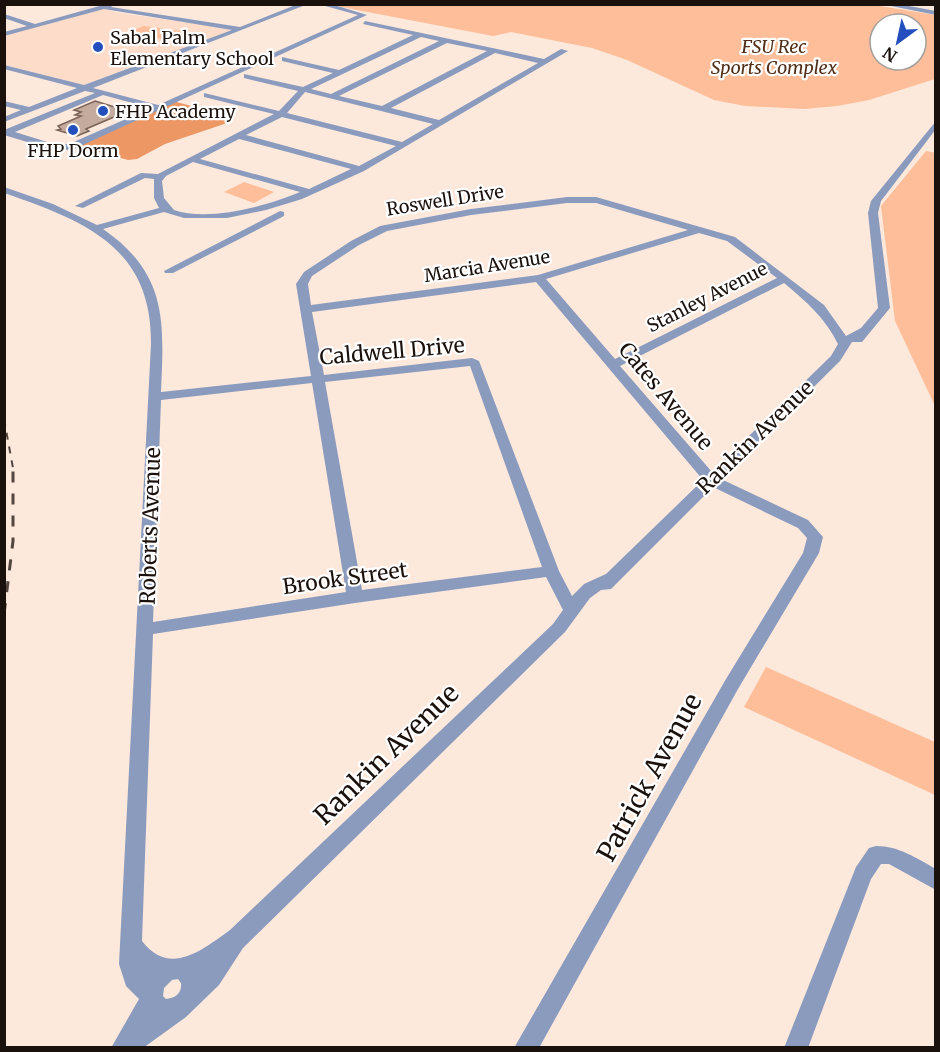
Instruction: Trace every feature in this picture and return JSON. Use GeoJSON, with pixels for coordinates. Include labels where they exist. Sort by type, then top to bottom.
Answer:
{"type":"FeatureCollection","features":[{"type":"Feature","properties":{"kind":"street"},"geometry":{"type":"LineString","coordinates":[[4,120],[305,4]]}},
{"type":"Feature","properties":{"kind":"street"},"geometry":{"type":"LineString","coordinates":[[5,132],[64,148],[364,15],[321,4]]}},
{"type":"Feature","properties":{"kind":"street"},"geometry":{"type":"LineString","coordinates":[[884,4],[936,13]]}},
{"type":"Feature","properties":{"kind":"street"},"geometry":{"type":"LineString","coordinates":[[4,34],[106,6],[122,12],[164,16],[240,29]]}},
{"type":"Feature","properties":{"kind":"street"},"geometry":{"type":"LineString","coordinates":[[4,16],[34,26]]}},
{"type":"Feature","properties":{"kind":"street"},"geometry":{"type":"LineString","coordinates":[[365,22],[546,62]]}},
{"type":"Feature","properties":{"kind":"street"},"geometry":{"type":"LineString","coordinates":[[80,206],[144,176],[160,177],[281,114],[304,90],[420,35]]}},
{"type":"Feature","properties":{"kind":"street"},"geometry":{"type":"LineString","coordinates":[[331,97],[445,41]]}},
{"type":"Feature","properties":{"kind":"street"},"geometry":{"type":"LineString","coordinates":[[384,110],[493,51]]}},
{"type":"Feature","properties":{"kind":"street"},"geometry":{"type":"LineString","coordinates":[[160,177],[157,190],[160,204],[173,214],[212,217],[239,214],[265,207],[361,169],[564,51]]}},
{"type":"Feature","properties":{"kind":"street"},"geometry":{"type":"LineString","coordinates":[[285,59],[340,72]]}},
{"type":"Feature","properties":{"kind":"street"},"geometry":{"type":"LineString","coordinates":[[4,67],[158,107]]}},
{"type":"Feature","properties":{"kind":"street"},"geometry":{"type":"LineString","coordinates":[[247,76],[441,123]]}},
{"type":"Feature","properties":{"kind":"street"},"geometry":{"type":"LineString","coordinates":[[5,132],[102,93]]}},
{"type":"Feature","properties":{"kind":"street"},"geometry":{"type":"LineString","coordinates":[[207,95],[404,145]]}},
{"type":"Feature","properties":{"kind":"street"},"geometry":{"type":"LineString","coordinates":[[4,103],[30,110]]}},
{"type":"Feature","properties":{"kind":"street","name":"Rankin Avenue"},"geometry":{"type":"LineString","coordinates":[[571,609],[603,586],[836,358],[844,344],[858,339],[881,314],[884,308],[873,213],[876,201],[936,123]]}},
{"type":"Feature","properties":{"kind":"street"},"geometry":{"type":"LineString","coordinates":[[239,136],[361,169]]}},
{"type":"Feature","properties":{"kind":"street"},"geometry":{"type":"LineString","coordinates":[[192,159],[307,191]]}},
{"type":"Feature","properties":{"kind":"street","name":"Roberts Avenue"},"geometry":{"type":"LineString","coordinates":[[4,190],[58,209],[96,228],[119,245],[133,261],[141,271],[153,299],[157,344],[130,964],[134,978],[150,997]]}},
{"type":"Feature","properties":{"kind":"street","name":"Roswell Drive"},"geometry":{"type":"LineString","coordinates":[[355,597],[302,284],[308,274],[369,234],[397,225],[576,199],[606,202],[731,238],[785,278],[829,317],[844,344]]}},
{"type":"Feature","properties":{"kind":"street"},"geometry":{"type":"LineString","coordinates":[[169,271],[280,214],[265,207]]}},
{"type":"Feature","properties":{"kind":"street"},"geometry":{"type":"LineString","coordinates":[[96,228],[165,209]]}},
{"type":"Feature","properties":{"kind":"street","name":"Marcia Avenue"},"geometry":{"type":"LineString","coordinates":[[306,309],[538,278],[703,229]]}},
{"type":"Feature","properties":{"kind":"street","name":"Cates Avenue"},"geometry":{"type":"LineString","coordinates":[[538,278],[711,480],[803,524],[813,532]]}},
{"type":"Feature","properties":{"kind":"street","name":"Stanley Avenue"},"geometry":{"type":"LineString","coordinates":[[612,365],[785,278]]}},
{"type":"Feature","properties":{"kind":"street","name":"Caldwell Drive"},"geometry":{"type":"LineString","coordinates":[[155,397],[458,362],[475,364],[553,575],[571,609]]}},
{"type":"Feature","properties":{"kind":"street","name":"Patrick Avenue"},"geometry":{"type":"LineString","coordinates":[[526,1047],[732,684],[807,559],[815,542],[813,532]]}},
{"type":"Feature","properties":{"kind":"street"},"geometry":{"type":"LineString","coordinates":[[553,575],[572,586],[592,586]]}},
{"type":"Feature","properties":{"kind":"street","name":"Brook Street"},"geometry":{"type":"LineString","coordinates":[[146,629],[355,597],[553,575]]}},
{"type":"Feature","properties":{"kind":"street","name":"Rankin Avenue"},"geometry":{"type":"LineString","coordinates":[[176,970],[202,963],[238,938],[559,628],[580,596],[592,586],[609,579]]}},
{"type":"Feature","properties":{"kind":"street"},"geometry":{"type":"LineString","coordinates":[[796,1047],[862,874],[876,855],[891,855],[936,880]]}},
{"type":"Feature","properties":{"kind":"street","name":"Rankin Avenue"},"geometry":{"type":"LineString","coordinates":[[125,1047],[180,1006],[211,977],[238,938]]}},
{"type":"Feature","properties":{"kind":"street"},"geometry":{"type":"LineString","coordinates":[[132,946],[141,959],[155,967],[176,970],[193,980],[192,994],[180,1006],[161,1011],[150,997],[153,983],[176,970]]}},
{"type":"Feature","properties":{"kind":"street","name":"Rankin Avenue"},"geometry":{"type":"LineString","coordinates":[[125,1047],[150,997]]}},
{"type":"Feature","properties":{"kind":"shaded area","name":"Sabal Palm Elementary School"},"geometry":{"type":"Polygon","coordinates":[[[102,8],[118,13],[235,29],[83,85],[5,65],[4,35],[102,8]]]}},
{"type":"Feature","properties":{"kind":"shaded area"},"geometry":{"type":"Polygon","coordinates":[[[173,101],[231,117],[227,123],[165,144],[137,159],[128,160],[78,146],[173,101]]]}},
{"type":"Feature","properties":{"kind":"green space","name":"FSU Rec Sports Complex"},"geometry":{"type":"Polygon","coordinates":[[[331,5],[874,5],[917,12],[868,12],[868,72],[928,72],[928,14],[935,15],[935,79],[869,100],[837,106],[804,109],[745,106],[714,100],[627,60],[592,48],[511,32],[493,36],[331,5]]]}},
{"type":"Feature","properties":{"kind":"green space"},"geometry":{"type":"Polygon","coordinates":[[[143,26],[204,34],[188,43],[127,34],[143,26]]]}},
{"type":"Feature","properties":{"kind":"green space"},"geometry":{"type":"Polygon","coordinates":[[[926,151],[936,153],[935,406],[895,321],[881,206],[926,151]]]}},
{"type":"Feature","properties":{"kind":"green space"},"geometry":{"type":"Polygon","coordinates":[[[244,182],[274,192],[254,203],[224,192],[244,182]]]}},
{"type":"Feature","properties":{"kind":"green space"},"geometry":{"type":"Polygon","coordinates":[[[766,667],[935,742],[935,795],[744,707],[766,667]]]}},
{"type":"Feature","properties":{"kind":"building"},"geometry":{"type":"Polygon","coordinates":[[[95,101],[128,111],[86,129],[89,131],[77,136],[57,130],[61,129],[58,126],[81,116],[75,115],[81,112],[74,110],[95,101]]]}},
{"type":"Feature","properties":{"kind":"railway"},"geometry":{"type":"LineString","coordinates":[[4,419],[13,468]]}},
{"type":"Feature","properties":{"kind":"railway"},"geometry":{"type":"LineString","coordinates":[[4,614],[13,541],[13,468]]}},
{"type":"Feature","properties":{"kind":"place","name":"Sabal Palm Elementary School"},"geometry":{"type":"Point","coordinates":[98,47]}},
{"type":"Feature","properties":{"kind":"place","name":"FHP Academy"},"geometry":{"type":"Point","coordinates":[103,111]}},
{"type":"Feature","properties":{"kind":"place","name":"FHP Dorm"},"geometry":{"type":"Point","coordinates":[73,130]}}]}
